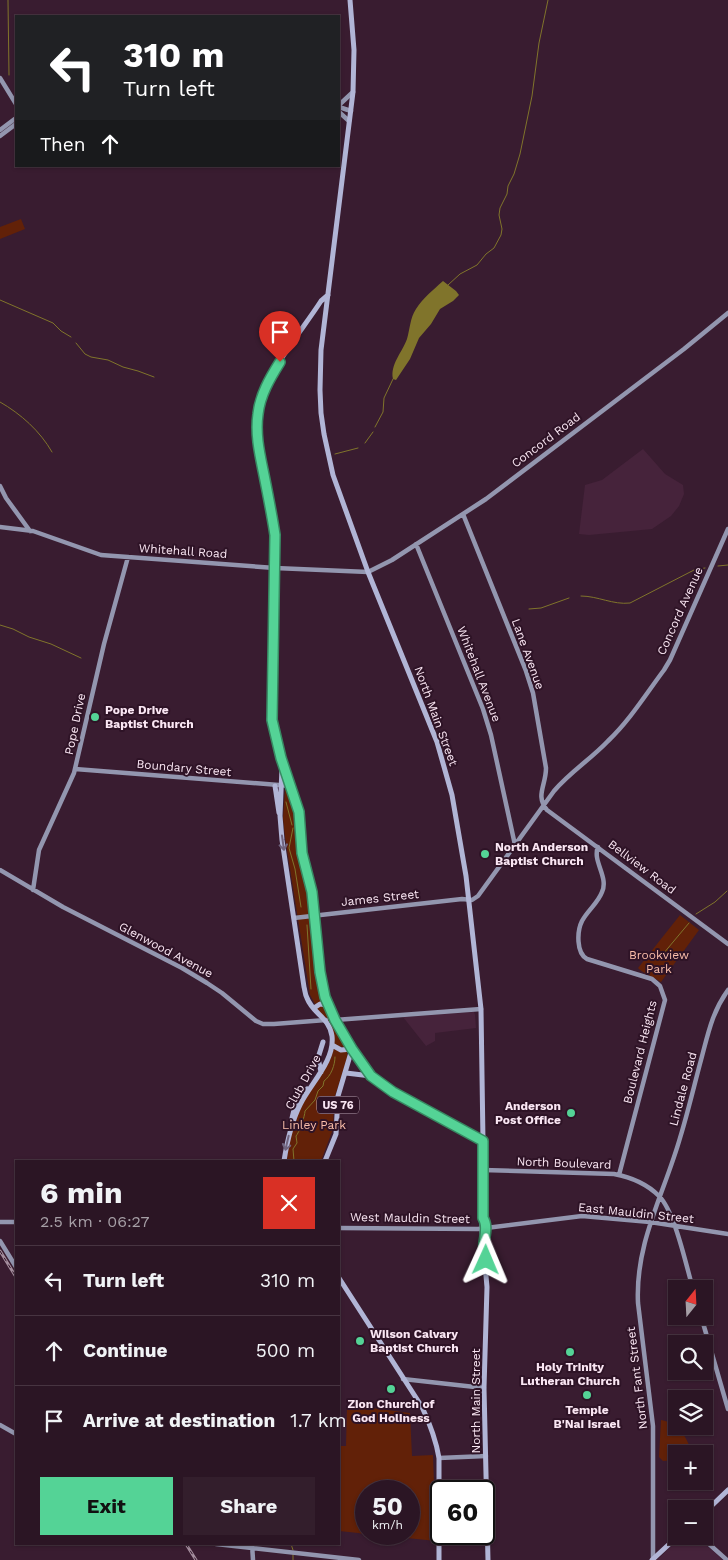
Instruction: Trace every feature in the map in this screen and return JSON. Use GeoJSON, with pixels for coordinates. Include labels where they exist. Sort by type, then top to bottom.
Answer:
{"type":"FeatureCollection","features":[{"type":"Feature","properties":{"kind":"main road","name":"North Main Street"},"geometry":{"type":"LineString","coordinates":[[350,0],[354,50],[353,92],[320,371],[324,434],[333,475],[368,572],[440,751],[452,795],[469,900],[481,1009],[483,1218],[486,1221],[482,1240],[484,1243],[487,1287],[484,1388],[488,1560]]}},
{"type":"Feature","properties":{"kind":"main road"},"geometry":{"type":"LineString","coordinates":[[281,759],[280,816],[282,840],[307,998],[326,1020],[332,1044],[341,1050],[352,1049],[335,1020],[322,985],[310,881],[302,855],[299,812],[281,759],[272,720],[275,535],[258,444],[258,414],[265,388],[272,374],[321,301],[328,294]]}},
{"type":"Feature","properties":{"kind":"main road"},"geometry":{"type":"LineString","coordinates":[[275,786],[280,816]]}},
{"type":"Feature","properties":{"kind":"main road"},"geometry":{"type":"LineString","coordinates":[[314,1008],[320,1004],[328,1005]]}},
{"type":"Feature","properties":{"kind":"main road"},"geometry":{"type":"LineString","coordinates":[[321,1072],[318,1058],[323,1042]]}},
{"type":"Feature","properties":{"kind":"main road","name":"Club Drive"},"geometry":{"type":"LineString","coordinates":[[284,1160],[292,1124],[309,1087],[321,1072],[328,1059],[332,1044]]}},
{"type":"Feature","properties":{"kind":"main road","name":"US 76"},"geometry":{"type":"LineString","coordinates":[[325,1160],[336,1134],[338,1096],[352,1049]]}},
{"type":"Feature","properties":{"kind":"main road"},"geometry":{"type":"LineString","coordinates":[[346,1072],[371,1076]]}},
{"type":"Feature","properties":{"kind":"main road"},"geometry":{"type":"LineString","coordinates":[[340,1280],[422,1407],[430,1424],[439,1458],[439,1560]]}},
{"type":"Feature","properties":{"kind":"main road"},"geometry":{"type":"LineString","coordinates":[[713,1504],[728,1490]]}},
{"type":"Feature","properties":{"kind":"main road"},"geometry":{"type":"LineString","coordinates":[[652,1560],[668,1545]]}},
{"type":"Feature","properties":{"kind":"street"},"geometry":{"type":"LineString","coordinates":[[0,78],[15,102]]}},
{"type":"Feature","properties":{"kind":"street"},"geometry":{"type":"LineString","coordinates":[[340,105],[353,92]]}},
{"type":"Feature","properties":{"kind":"street"},"geometry":{"type":"LineString","coordinates":[[340,106],[351,111]]}},
{"type":"Feature","properties":{"kind":"street"},"geometry":{"type":"LineString","coordinates":[[340,112],[351,111]]}},
{"type":"Feature","properties":{"kind":"street"},"geometry":{"type":"LineString","coordinates":[[340,113],[349,121]]}},
{"type":"Feature","properties":{"kind":"street"},"geometry":{"type":"LineString","coordinates":[[0,130],[15,119]]}},
{"type":"Feature","properties":{"kind":"street"},"geometry":{"type":"LineString","coordinates":[[0,136],[15,125]]}},
{"type":"Feature","properties":{"kind":"street","name":"Concord Road"},"geometry":{"type":"LineString","coordinates":[[368,572],[388,562],[486,499],[680,353],[728,313]]}},
{"type":"Feature","properties":{"kind":"street"},"geometry":{"type":"LineString","coordinates":[[0,486],[6,498],[30,531]]}},
{"type":"Feature","properties":{"kind":"street","name":"Lane Avenue"},"geometry":{"type":"LineString","coordinates":[[463,514],[529,678],[546,768],[546,777],[540,796],[544,806]]}},
{"type":"Feature","properties":{"kind":"street","name":"Whitehall Road"},"geometry":{"type":"LineString","coordinates":[[0,527],[30,531],[101,555],[275,568],[368,572]]}},
{"type":"Feature","properties":{"kind":"street","name":"Concord Avenue"},"geometry":{"type":"LineString","coordinates":[[469,900],[478,896],[567,776],[619,730],[664,670],[728,529]]}},
{"type":"Feature","properties":{"kind":"street","name":"Whitehall Avenue"},"geometry":{"type":"LineString","coordinates":[[416,544],[483,709],[492,739],[515,845]]}},
{"type":"Feature","properties":{"kind":"street","name":"Pope Drive"},"geometry":{"type":"LineString","coordinates":[[33,890],[39,850],[75,770],[92,690],[128,558]]}},
{"type":"Feature","properties":{"kind":"street","name":"Boundary Street"},"geometry":{"type":"LineString","coordinates":[[75,770],[188,777],[282,787],[291,786]]}},
{"type":"Feature","properties":{"kind":"street","name":"Bellview Road"},"geometry":{"type":"LineString","coordinates":[[544,806],[728,944]]}},
{"type":"Feature","properties":{"kind":"street","name":"Boulevard Heights"},"geometry":{"type":"LineString","coordinates":[[598,847],[596,852],[602,872],[604,889],[582,921],[579,951],[587,959],[652,979],[660,986],[665,1000],[619,1175]]}},
{"type":"Feature","properties":{"kind":"street","name":"Glenwood Avenue"},"geometry":{"type":"LineString","coordinates":[[0,870],[33,890],[190,973],[222,993],[256,1022],[274,1024],[326,1020]]}},
{"type":"Feature","properties":{"kind":"street","name":"James Street"},"geometry":{"type":"LineString","coordinates":[[294,918],[462,899],[469,900]]}},
{"type":"Feature","properties":{"kind":"street","name":"Lindale Road"},"geometry":{"type":"LineString","coordinates":[[660,1196],[680,1139],[714,1012],[728,990]]}},
{"type":"Feature","properties":{"kind":"street"},"geometry":{"type":"LineString","coordinates":[[335,1020],[481,1009]]}},
{"type":"Feature","properties":{"kind":"street"},"geometry":{"type":"LineString","coordinates":[[352,1049],[371,1076],[393,1092],[483,1141]]}},
{"type":"Feature","properties":{"kind":"street","name":"North Boulevard"},"geometry":{"type":"LineString","coordinates":[[483,1170],[619,1175],[644,1184],[660,1196],[675,1226],[690,1280]]}},
{"type":"Feature","properties":{"kind":"street","name":"North Fant Street"},"geometry":{"type":"LineString","coordinates":[[652,1560],[653,1413],[641,1332],[637,1287],[641,1253],[660,1196]]}},
{"type":"Feature","properties":{"kind":"street","name":"East Mauldin Street"},"geometry":{"type":"LineString","coordinates":[[484,1229],[570,1216],[582,1216],[650,1222],[728,1234]]}},
{"type":"Feature","properties":{"kind":"street"},"geometry":{"type":"LineString","coordinates":[[0,1222],[15,1222]]}},
{"type":"Feature","properties":{"kind":"street","name":"West Mauldin Street"},"geometry":{"type":"LineString","coordinates":[[340,1228],[484,1229]]}},
{"type":"Feature","properties":{"kind":"street"},"geometry":{"type":"LineString","coordinates":[[0,1241],[15,1265]]}},
{"type":"Feature","properties":{"kind":"street"},"geometry":{"type":"LineString","coordinates":[[704,1325],[728,1409]]}},
{"type":"Feature","properties":{"kind":"street"},"geometry":{"type":"LineString","coordinates":[[403,1379],[484,1388]]}},
{"type":"Feature","properties":{"kind":"street"},"geometry":{"type":"LineString","coordinates":[[0,1425],[15,1433]]}},
{"type":"Feature","properties":{"kind":"street"},"geometry":{"type":"LineString","coordinates":[[439,1458],[486,1456]]}},
{"type":"Feature","properties":{"kind":"street"},"geometry":{"type":"LineString","coordinates":[[234,1545],[359,1560]]}},
{"type":"Feature","properties":{"kind":"street"},"geometry":{"type":"LineString","coordinates":[[710,1545],[727,1560]]}},
{"type":"Feature","properties":{"kind":"street"},"geometry":{"type":"LineString","coordinates":[[252,1546],[253,1560]]}},
{"type":"Feature","properties":{"kind":"shaded area"},"geometry":{"type":"Polygon","coordinates":[[[443,281],[459,295],[440,309],[431,324],[419,338],[410,359],[396,380],[393,379],[393,368],[407,339],[414,312],[425,298],[443,281]]]}},
{"type":"Feature","properties":{"kind":"shaded area"},"geometry":{"type":"Polygon","coordinates":[[[643,449],[665,474],[683,485],[684,494],[679,506],[671,516],[652,529],[589,535],[579,534],[585,485],[602,480],[643,449]]]}},
{"type":"Feature","properties":{"kind":"shaded area"},"geometry":{"type":"Polygon","coordinates":[[[474,1012],[476,1028],[435,1033],[435,1041],[426,1046],[403,1017],[474,1012]]]}},
{"type":"Feature","properties":{"kind":"shaded area"},"geometry":{"type":"Polygon","coordinates":[[[673,1545],[706,1545],[723,1560],[657,1560],[673,1545]]]}},
{"type":"Feature","properties":{"kind":"green space"},"geometry":{"type":"Polygon","coordinates":[[[21,219],[25,229],[0,239],[0,227],[21,219]]]}},
{"type":"Feature","properties":{"kind":"green space"},"geometry":{"type":"Polygon","coordinates":[[[285,789],[289,789],[298,819],[299,851],[309,882],[319,980],[325,1001],[315,1004],[310,995],[285,837],[283,818],[285,789]]]}},
{"type":"Feature","properties":{"kind":"green space","name":"Brookview Park"},"geometry":{"type":"Polygon","coordinates":[[[680,915],[699,930],[661,982],[638,968],[680,915]]]}},
{"type":"Feature","properties":{"kind":"green space"},"geometry":{"type":"Polygon","coordinates":[[[319,1006],[327,1007],[346,1041],[347,1046],[345,1048],[334,1044],[330,1023],[316,1008],[319,1006]]]}},
{"type":"Feature","properties":{"kind":"green space","name":"Linley Park"},"geometry":{"type":"Polygon","coordinates":[[[334,1048],[347,1052],[347,1058],[334,1099],[333,1129],[321,1160],[287,1160],[288,1149],[298,1112],[331,1057],[334,1048]]]}},
{"type":"Feature","properties":{"kind":"green space"},"geometry":{"type":"Polygon","coordinates":[[[347,1407],[365,1407],[410,1413],[412,1456],[433,1455],[434,1480],[430,1480],[430,1540],[420,1539],[420,1480],[355,1480],[355,1533],[340,1531],[340,1446],[346,1446],[347,1407]]]}},
{"type":"Feature","properties":{"kind":"green space"},"geometry":{"type":"Polygon","coordinates":[[[661,1420],[668,1422],[668,1435],[683,1435],[689,1445],[668,1445],[668,1461],[663,1461],[659,1457],[661,1420]]]}},
{"type":"Feature","properties":{"kind":"waterway"},"geometry":{"type":"LineString","coordinates":[[8,0],[9,75]]}},
{"type":"Feature","properties":{"kind":"waterway"},"geometry":{"type":"LineString","coordinates":[[448,285],[460,274],[477,265],[494,248],[501,235],[500,208],[507,194],[508,186],[520,154],[548,0]]}},
{"type":"Feature","properties":{"kind":"waterway"},"geometry":{"type":"LineString","coordinates":[[0,300],[53,323],[71,337]]}},
{"type":"Feature","properties":{"kind":"waterway"},"geometry":{"type":"LineString","coordinates":[[76,343],[85,354],[91,357],[108,360],[154,377]]}},
{"type":"Feature","properties":{"kind":"waterway"},"geometry":{"type":"LineString","coordinates":[[375,427],[383,412],[384,398],[393,379]]}},
{"type":"Feature","properties":{"kind":"waterway"},"geometry":{"type":"LineString","coordinates":[[0,402],[29,424],[42,437],[52,452]]}},
{"type":"Feature","properties":{"kind":"waterway"},"geometry":{"type":"LineString","coordinates":[[365,443],[373,432]]}},
{"type":"Feature","properties":{"kind":"waterway"},"geometry":{"type":"LineString","coordinates":[[335,454],[358,448]]}},
{"type":"Feature","properties":{"kind":"waterway"},"geometry":{"type":"LineString","coordinates":[[718,566],[728,565]]}},
{"type":"Feature","properties":{"kind":"waterway"},"geometry":{"type":"LineString","coordinates":[[581,596],[618,603],[630,603],[694,570],[705,568]]}},
{"type":"Feature","properties":{"kind":"waterway"},"geometry":{"type":"LineString","coordinates":[[529,609],[541,608],[569,598]]}},
{"type":"Feature","properties":{"kind":"waterway"},"geometry":{"type":"LineString","coordinates":[[0,625],[51,644],[81,658]]}},
{"type":"Feature","properties":{"kind":"waterway"},"geometry":{"type":"LineString","coordinates":[[286,802],[292,825]]}},
{"type":"Feature","properties":{"kind":"waterway"},"geometry":{"type":"LineString","coordinates":[[293,828],[289,848],[295,869],[301,907]]}},
{"type":"Feature","properties":{"kind":"waterway"},"geometry":{"type":"LineString","coordinates":[[696,914],[715,902],[727,891]]}},
{"type":"Feature","properties":{"kind":"waterway"},"geometry":{"type":"LineString","coordinates":[[663,954],[689,923]]}},
{"type":"Feature","properties":{"kind":"waterway"},"geometry":{"type":"LineString","coordinates":[[307,925],[311,989]]}},
{"type":"Feature","properties":{"kind":"waterway"},"geometry":{"type":"LineString","coordinates":[[294,1160],[293,1149],[297,1143],[296,1136],[302,1124],[305,1111],[315,1100],[318,1091],[331,1073],[335,1057]]}},
{"type":"Feature","properties":{"kind":"waterway"},"geometry":{"type":"LineString","coordinates":[[291,1545],[293,1550]]}},
{"type":"Feature","properties":{"kind":"waterway"},"geometry":{"type":"LineString","coordinates":[[293,1554],[293,1560]]}},
{"type":"Feature","properties":{"kind":"railway"},"geometry":{"type":"LineString","coordinates":[[0,1251],[15,1275]]}},
{"type":"Feature","properties":{"kind":"railway"},"geometry":{"type":"LineString","coordinates":[[187,1545],[196,1560]]}},
{"type":"Feature","properties":{"kind":"place","name":"Pope Drive Baptist Church"},"geometry":{"type":"Point","coordinates":[95,717]}},
{"type":"Feature","properties":{"kind":"place","name":"North Anderson Baptist Church"},"geometry":{"type":"Point","coordinates":[485,854]}},
{"type":"Feature","properties":{"kind":"place","name":"Anderson Post Office"},"geometry":{"type":"Point","coordinates":[571,1113]}},
{"type":"Feature","properties":{"kind":"place","name":"Wilson Calvary Baptist Church"},"geometry":{"type":"Point","coordinates":[360,1341]}},
{"type":"Feature","properties":{"kind":"place","name":"Holy Trinity Lutheran Church"},"geometry":{"type":"Point","coordinates":[570,1352]}},
{"type":"Feature","properties":{"kind":"place","name":"Zion Church of God Holiness"},"geometry":{"type":"Point","coordinates":[391,1389]}},
{"type":"Feature","properties":{"kind":"place","name":"Temple B'Nai Israel"},"geometry":{"type":"Point","coordinates":[587,1395]}},
{"type":"Feature","properties":{"kind":"route"},"geometry":{"type":"LineString","coordinates":[[280,362],[265,388],[258,414],[257,429],[258,444],[275,535],[272,720],[281,758],[299,812],[300,841],[312,892],[322,985],[335,1020],[352,1049],[378,1083],[483,1141],[483,1218],[486,1221],[486,1240],[484,1243],[486,1260]]}}]}
